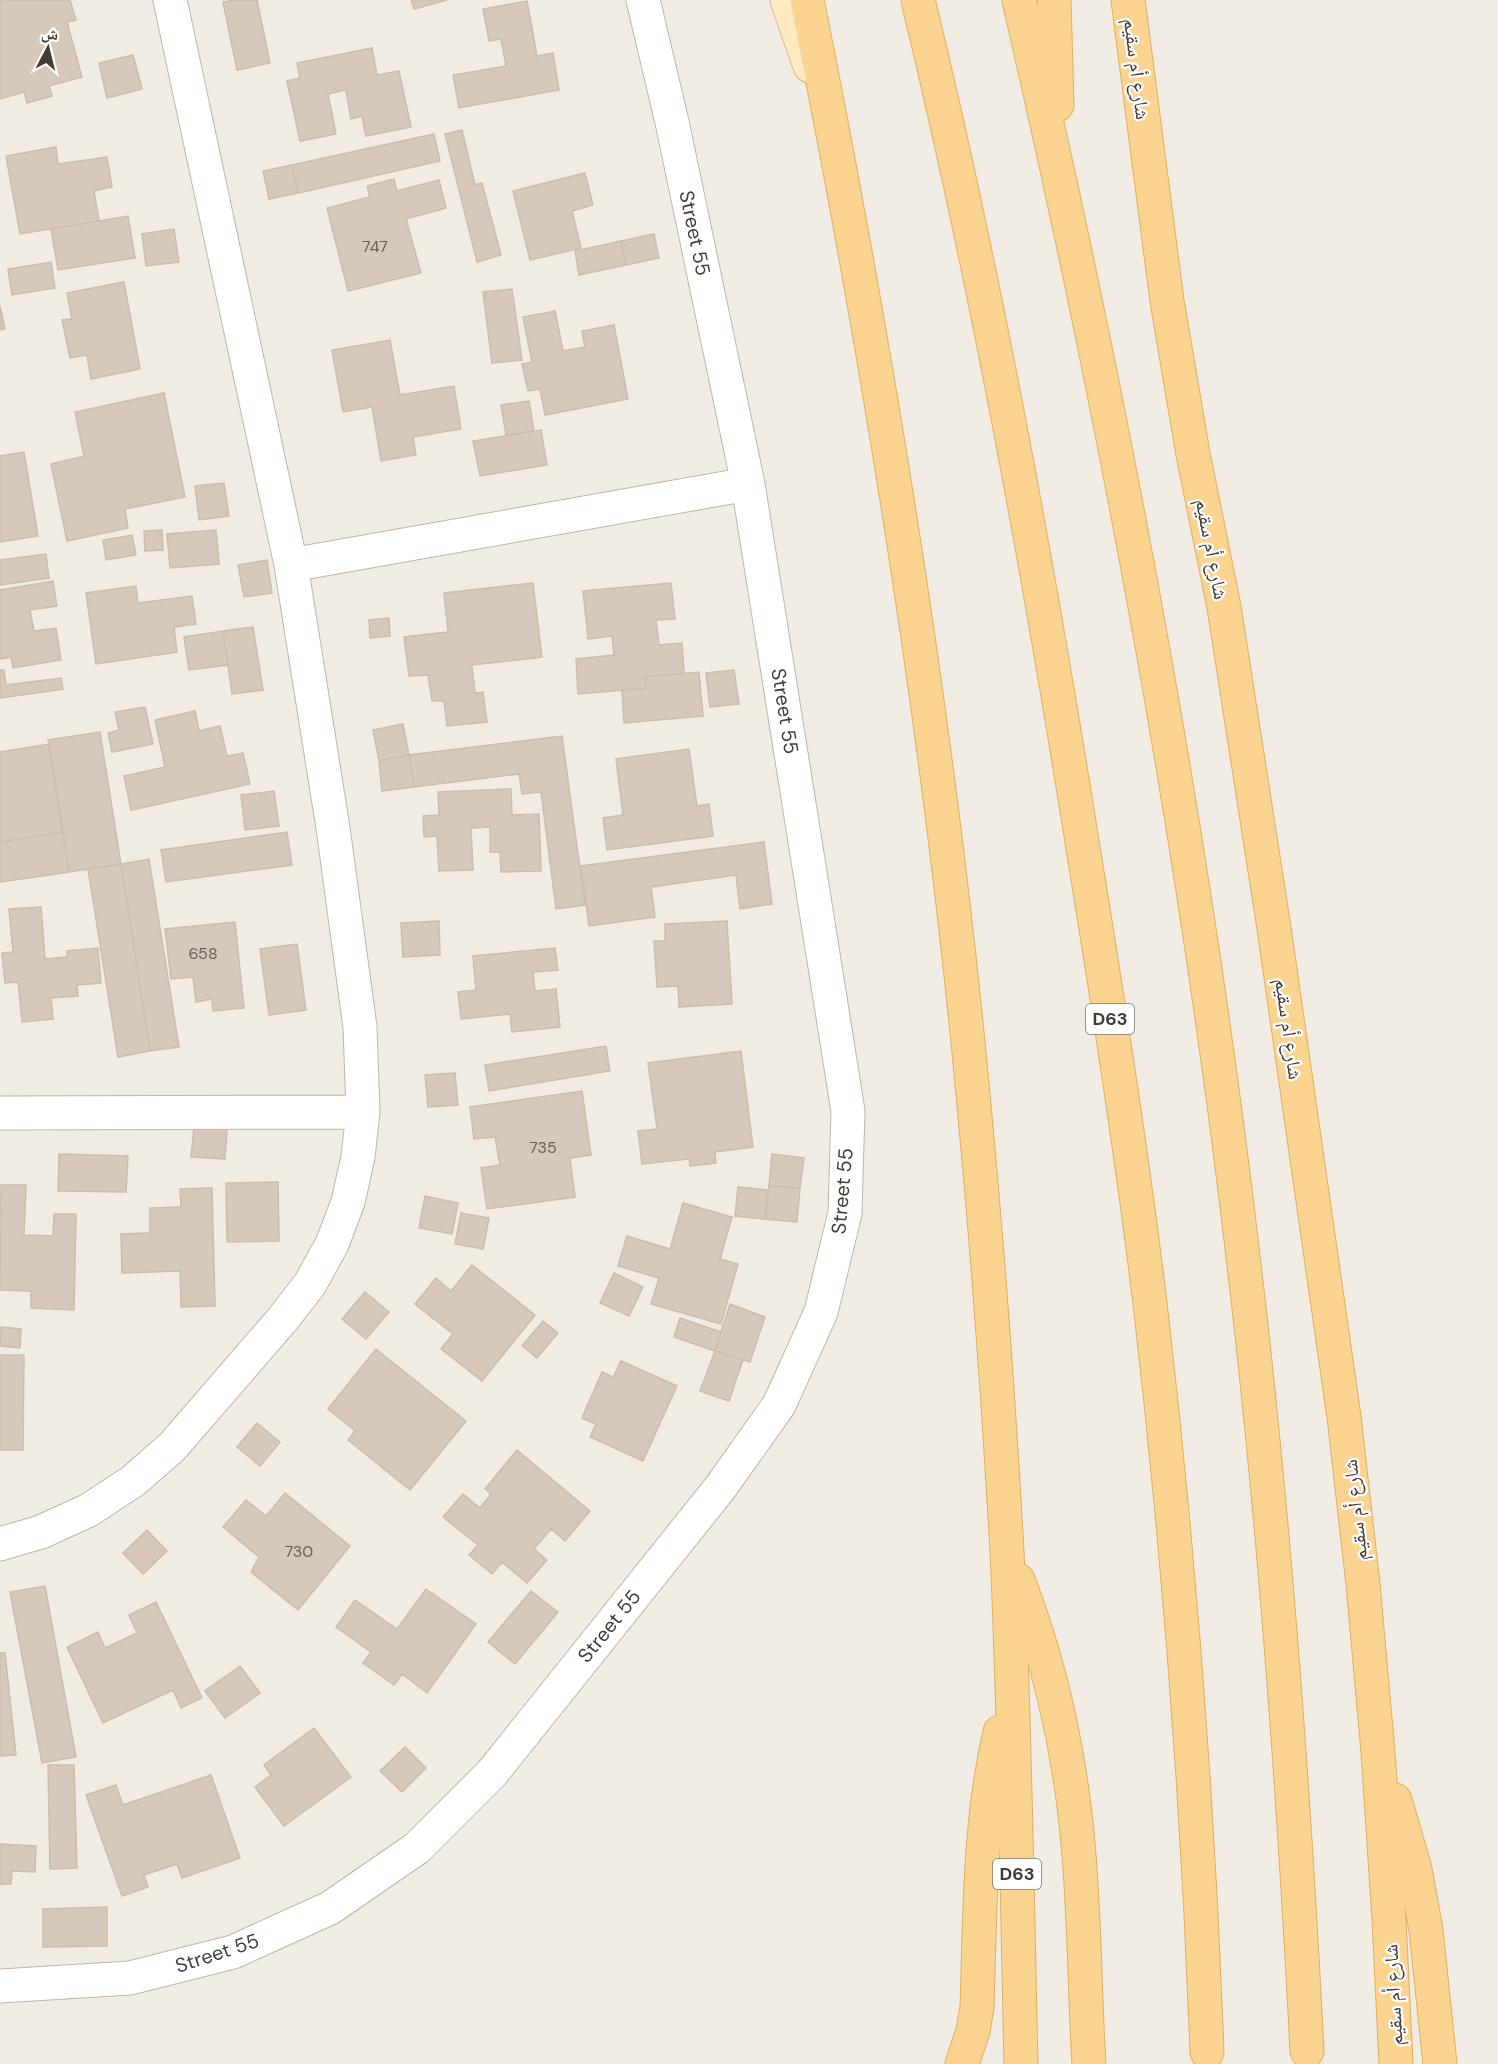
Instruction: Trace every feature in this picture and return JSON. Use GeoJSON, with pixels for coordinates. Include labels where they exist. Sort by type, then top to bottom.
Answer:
{"type":"FeatureCollection","features":[{"type":"Feature","properties":{"kind":"main road"},"geometry":{"type":"LineString","coordinates":[[787,0],[832,125]]}},
{"type":"Feature","properties":{"kind":"main road","name":"D63"},"geometry":{"type":"LineString","coordinates":[[807,0],[832,125],[880,395],[920,639],[948,864],[975,1113],[993,1328],[1006,1550],[1012,1684],[1021,2064]]}},
{"type":"Feature","properties":{"kind":"main road","name":"D63"},"geometry":{"type":"LineString","coordinates":[[918,0],[979,266],[1022,483],[1060,700],[1130,1151],[1151,1312],[1175,1540],[1190,1723],[1202,1917],[1207,2052]]}},
{"type":"Feature","properties":{"kind":"main road"},"geometry":{"type":"LineString","coordinates":[[1019,0],[1056,160],[1106,400],[1151,641],[1221,1082],[1246,1281],[1287,1704],[1307,2051]]}},
{"type":"Feature","properties":{"kind":"main road"},"geometry":{"type":"LineString","coordinates":[[1054,0],[1057,87],[1056,160]]}},
{"type":"Feature","properties":{"kind":"main road","name":"شارع أم سقيم"},"geometry":{"type":"LineString","coordinates":[[1128,0],[1167,300],[1193,454],[1224,607],[1274,928],[1344,1417],[1378,1752],[1396,2064]]}},
{"type":"Feature","properties":{"kind":"main road"},"geometry":{"type":"LineString","coordinates":[[1006,1550],[1027,1603],[1044,1657],[1059,1712],[1069,1768],[1079,1858],[1089,2064]]}},
{"type":"Feature","properties":{"kind":"main road"},"geometry":{"type":"LineString","coordinates":[[962,2064],[973,2031],[977,2007],[980,1879],[987,1800],[993,1761],[1012,1684]]}},
{"type":"Feature","properties":{"kind":"main road"},"geometry":{"type":"LineString","coordinates":[[1378,1752],[1399,1810],[1415,1869],[1426,1930],[1440,2064]]}},
{"type":"Feature","properties":{"kind":"street"},"geometry":{"type":"LineString","coordinates":[[0,1544],[41,1532],[89,1510],[133,1482],[172,1447],[282,1320],[310,1284],[332,1244],[348,1202],[358,1157],[363,1112],[360,1027],[333,828],[291,565],[170,0]]}},
{"type":"Feature","properties":{"kind":"street","name":"Street 55"},"geometry":{"type":"LineString","coordinates":[[0,1986],[130,1978],[233,1952],[330,1908],[417,1848],[492,1773],[720,1488],[779,1405],[821,1312],[845,1213],[848,1111],[748,484],[672,122],[643,0]]}},
{"type":"Feature","properties":{"kind":"street"},"geometry":{"type":"LineString","coordinates":[[291,565],[748,484]]}},
{"type":"Feature","properties":{"kind":"street"},"geometry":{"type":"LineString","coordinates":[[0,1113],[363,1112]]}},
{"type":"Feature","properties":{"kind":"building"},"geometry":{"type":"Polygon","coordinates":[[[0,0],[70,0],[76,20],[67,22],[82,77],[49,86],[52,96],[27,103],[24,92],[0,99],[0,0]]]}},
{"type":"Feature","properties":{"kind":"building"},"geometry":{"type":"Polygon","coordinates":[[[257,0],[270,63],[237,70],[223,2],[257,0]]]}},
{"type":"Feature","properties":{"kind":"building"},"geometry":{"type":"Polygon","coordinates":[[[411,0],[447,0],[414,9],[411,0]]]}},
{"type":"Feature","properties":{"kind":"building"},"geometry":{"type":"Polygon","coordinates":[[[527,1],[537,56],[553,53],[559,90],[459,108],[453,75],[506,66],[501,39],[489,41],[483,9],[527,1]]]}},
{"type":"Feature","properties":{"kind":"building"},"geometry":{"type":"Polygon","coordinates":[[[372,48],[377,75],[399,71],[411,127],[366,136],[362,116],[351,119],[346,90],[328,94],[336,134],[300,141],[287,81],[300,78],[297,63],[372,48]]]}},
{"type":"Feature","properties":{"kind":"building"},"geometry":{"type":"Polygon","coordinates":[[[133,55],[142,89],[107,98],[99,63],[133,55]]]}},
{"type":"Feature","properties":{"kind":"building"},"geometry":{"type":"Polygon","coordinates":[[[462,130],[475,185],[482,183],[501,255],[477,262],[445,134],[462,130]]]}},
{"type":"Feature","properties":{"kind":"building"},"geometry":{"type":"Polygon","coordinates":[[[434,134],[440,161],[298,193],[292,165],[434,134]]]}},
{"type":"Feature","properties":{"kind":"building"},"geometry":{"type":"Polygon","coordinates":[[[56,147],[58,164],[107,157],[112,187],[94,191],[99,221],[20,234],[6,156],[56,147]]]}},
{"type":"Feature","properties":{"kind":"building"},"geometry":{"type":"Polygon","coordinates":[[[292,165],[298,193],[269,199],[263,171],[292,165]]]}},
{"type":"Feature","properties":{"kind":"building"},"geometry":{"type":"Polygon","coordinates":[[[585,173],[593,205],[572,211],[581,248],[530,260],[513,191],[585,173]]]}},
{"type":"Feature","properties":{"kind":"building"},"geometry":{"type":"Polygon","coordinates":[[[394,179],[397,191],[439,180],[446,208],[406,219],[421,273],[348,291],[327,208],[370,197],[367,186],[394,179]]]}},
{"type":"Feature","properties":{"kind":"building"},"geometry":{"type":"Polygon","coordinates":[[[128,216],[135,258],[58,270],[51,229],[128,216]]]}},
{"type":"Feature","properties":{"kind":"building"},"geometry":{"type":"Polygon","coordinates":[[[174,229],[179,262],[146,266],[142,234],[174,229]]]}},
{"type":"Feature","properties":{"kind":"building"},"geometry":{"type":"Polygon","coordinates":[[[654,234],[659,258],[626,265],[621,241],[654,234]]]}},
{"type":"Feature","properties":{"kind":"building"},"geometry":{"type":"Polygon","coordinates":[[[621,241],[626,265],[579,275],[575,251],[621,241]]]}},
{"type":"Feature","properties":{"kind":"building"},"geometry":{"type":"Polygon","coordinates":[[[51,262],[55,288],[12,295],[8,269],[51,262]]]}},
{"type":"Feature","properties":{"kind":"building"},"geometry":{"type":"Polygon","coordinates":[[[124,282],[140,369],[91,379],[87,355],[70,358],[62,320],[72,319],[67,293],[124,282]]]}},
{"type":"Feature","properties":{"kind":"building"},"geometry":{"type":"Polygon","coordinates":[[[512,289],[522,360],[492,363],[483,292],[512,289]]]}},
{"type":"Feature","properties":{"kind":"building"},"geometry":{"type":"Polygon","coordinates":[[[0,306],[5,329],[0,330],[0,306]]]}},
{"type":"Feature","properties":{"kind":"building"},"geometry":{"type":"Polygon","coordinates":[[[555,311],[563,351],[585,347],[582,331],[614,325],[628,399],[545,415],[540,389],[528,391],[522,364],[532,362],[523,317],[555,311]]]}},
{"type":"Feature","properties":{"kind":"building"},"geometry":{"type":"Polygon","coordinates":[[[390,340],[400,395],[454,386],[461,429],[413,437],[416,455],[381,461],[372,407],[343,412],[332,350],[390,340]]]}},
{"type":"Feature","properties":{"kind":"building"},"geometry":{"type":"Polygon","coordinates":[[[164,393],[185,497],[125,509],[128,528],[67,541],[51,464],[84,456],[75,412],[164,393]]]}},
{"type":"Feature","properties":{"kind":"building"},"geometry":{"type":"Polygon","coordinates":[[[529,401],[534,431],[506,435],[501,405],[529,401]]]}},
{"type":"Feature","properties":{"kind":"building"},"geometry":{"type":"Polygon","coordinates":[[[541,430],[547,465],[480,476],[473,441],[541,430]]]}},
{"type":"Feature","properties":{"kind":"building"},"geometry":{"type":"Polygon","coordinates":[[[24,452],[38,536],[0,542],[0,456],[24,452]]]}},
{"type":"Feature","properties":{"kind":"building"},"geometry":{"type":"Polygon","coordinates":[[[224,483],[229,516],[199,520],[195,486],[224,483]]]}},
{"type":"Feature","properties":{"kind":"building"},"geometry":{"type":"Polygon","coordinates":[[[162,530],[163,550],[145,551],[144,531],[162,530]]]}},
{"type":"Feature","properties":{"kind":"building"},"geometry":{"type":"Polygon","coordinates":[[[216,530],[219,564],[170,568],[167,534],[216,530]]]}},
{"type":"Feature","properties":{"kind":"building"},"geometry":{"type":"Polygon","coordinates":[[[132,535],[136,555],[106,560],[103,540],[132,535]]]}},
{"type":"Feature","properties":{"kind":"building"},"geometry":{"type":"Polygon","coordinates":[[[46,554],[49,578],[0,585],[0,560],[46,554]]]}},
{"type":"Feature","properties":{"kind":"building"},"geometry":{"type":"Polygon","coordinates":[[[267,560],[272,593],[244,597],[238,565],[267,560]]]}},
{"type":"Feature","properties":{"kind":"building"},"geometry":{"type":"Polygon","coordinates":[[[53,581],[57,606],[30,610],[34,631],[56,628],[61,660],[13,668],[11,657],[0,659],[0,590],[53,581]]]}},
{"type":"Feature","properties":{"kind":"building"},"geometry":{"type":"Polygon","coordinates":[[[533,583],[542,657],[472,665],[475,693],[483,692],[487,722],[447,726],[444,701],[432,701],[428,675],[409,676],[404,637],[448,632],[444,593],[533,583]]]}},
{"type":"Feature","properties":{"kind":"building"},"geometry":{"type":"Polygon","coordinates":[[[671,583],[675,619],[656,620],[659,645],[682,643],[684,673],[645,677],[646,688],[578,694],[576,659],[614,655],[612,636],[588,639],[583,591],[671,583]]]}},
{"type":"Feature","properties":{"kind":"building"},"geometry":{"type":"Polygon","coordinates":[[[136,586],[138,603],[192,596],[196,624],[174,627],[177,652],[96,664],[86,593],[136,586]]]}},
{"type":"Feature","properties":{"kind":"building"},"geometry":{"type":"Polygon","coordinates":[[[389,618],[390,636],[370,638],[369,620],[389,618]]]}},
{"type":"Feature","properties":{"kind":"building"},"geometry":{"type":"Polygon","coordinates":[[[253,627],[263,690],[232,694],[223,631],[253,627]]]}},
{"type":"Feature","properties":{"kind":"building"},"geometry":{"type":"Polygon","coordinates":[[[223,631],[228,665],[189,670],[184,637],[223,631]]]}},
{"type":"Feature","properties":{"kind":"building"},"geometry":{"type":"Polygon","coordinates":[[[0,670],[4,670],[6,685],[61,678],[63,689],[0,698],[0,670]]]}},
{"type":"Feature","properties":{"kind":"building"},"geometry":{"type":"Polygon","coordinates":[[[734,670],[739,704],[710,707],[706,673],[734,670]]]}},
{"type":"Feature","properties":{"kind":"building"},"geometry":{"type":"Polygon","coordinates":[[[699,672],[703,716],[624,723],[622,690],[646,688],[645,677],[699,672]]]}},
{"type":"Feature","properties":{"kind":"building"},"geometry":{"type":"Polygon","coordinates":[[[145,707],[153,744],[112,752],[108,733],[119,730],[115,712],[145,707]]]}},
{"type":"Feature","properties":{"kind":"building"},"geometry":{"type":"Polygon","coordinates":[[[195,711],[199,731],[220,726],[227,756],[243,753],[250,784],[131,810],[124,776],[165,767],[155,720],[195,711]]]}},
{"type":"Feature","properties":{"kind":"building"},"geometry":{"type":"Polygon","coordinates":[[[403,724],[409,755],[379,761],[373,730],[403,724]]]}},
{"type":"Feature","properties":{"kind":"building"},"geometry":{"type":"Polygon","coordinates":[[[100,732],[121,864],[69,872],[48,740],[100,732]]]}},
{"type":"Feature","properties":{"kind":"building"},"geometry":{"type":"Polygon","coordinates":[[[562,736],[585,905],[556,909],[541,792],[522,794],[519,774],[414,787],[409,755],[562,736]]]}},
{"type":"Feature","properties":{"kind":"building"},"geometry":{"type":"Polygon","coordinates":[[[49,744],[63,832],[0,842],[0,752],[49,744]]]}},
{"type":"Feature","properties":{"kind":"building"},"geometry":{"type":"Polygon","coordinates":[[[689,749],[697,806],[709,804],[713,836],[607,850],[603,818],[623,815],[616,759],[689,749]]]}},
{"type":"Feature","properties":{"kind":"building"},"geometry":{"type":"Polygon","coordinates":[[[409,755],[414,787],[382,791],[379,761],[409,755]]]}},
{"type":"Feature","properties":{"kind":"building"},"geometry":{"type":"Polygon","coordinates":[[[511,789],[512,815],[539,814],[541,871],[501,872],[500,852],[490,852],[490,827],[471,828],[473,870],[439,871],[437,836],[424,837],[423,816],[439,815],[438,792],[511,789]]]}},
{"type":"Feature","properties":{"kind":"building"},"geometry":{"type":"Polygon","coordinates":[[[274,791],[279,826],[245,830],[241,795],[274,791]]]}},
{"type":"Feature","properties":{"kind":"building"},"geometry":{"type":"Polygon","coordinates":[[[63,832],[69,872],[0,882],[0,842],[63,832]]]}},
{"type":"Feature","properties":{"kind":"building"},"geometry":{"type":"Polygon","coordinates":[[[287,832],[292,865],[166,882],[161,850],[287,832]]]}},
{"type":"Feature","properties":{"kind":"building"},"geometry":{"type":"Polygon","coordinates":[[[764,842],[772,904],[740,909],[736,875],[651,887],[655,917],[589,926],[581,866],[764,842]]]}},
{"type":"Feature","properties":{"kind":"building"},"geometry":{"type":"Polygon","coordinates":[[[149,859],[179,1047],[150,1051],[121,864],[149,859]]]}},
{"type":"Feature","properties":{"kind":"building"},"geometry":{"type":"Polygon","coordinates":[[[121,864],[150,1051],[118,1057],[88,869],[121,864]]]}},
{"type":"Feature","properties":{"kind":"building"},"geometry":{"type":"Polygon","coordinates":[[[41,907],[45,959],[67,957],[67,951],[98,948],[101,983],[77,985],[78,996],[51,998],[53,1019],[22,1022],[18,982],[5,983],[2,953],[13,952],[9,909],[41,907]]]}},
{"type":"Feature","properties":{"kind":"building"},"geometry":{"type":"Polygon","coordinates":[[[439,921],[440,955],[403,957],[401,923],[439,921]]]}},
{"type":"Feature","properties":{"kind":"building"},"geometry":{"type":"Polygon","coordinates":[[[727,921],[732,1004],[679,1007],[678,986],[657,987],[654,941],[665,941],[665,924],[727,921]]]}},
{"type":"Feature","properties":{"kind":"building"},"geometry":{"type":"Polygon","coordinates":[[[235,922],[244,1008],[213,1011],[212,999],[196,1002],[193,977],[171,979],[165,929],[235,922]]]}},
{"type":"Feature","properties":{"kind":"building"},"geometry":{"type":"Polygon","coordinates":[[[297,944],[306,1010],[269,1015],[260,949],[297,944]]]}},
{"type":"Feature","properties":{"kind":"building"},"geometry":{"type":"Polygon","coordinates":[[[555,948],[558,970],[533,972],[535,991],[556,989],[560,1027],[512,1032],[510,1014],[461,1019],[458,992],[476,990],[473,956],[555,948]]]}},
{"type":"Feature","properties":{"kind":"building"},"geometry":{"type":"Polygon","coordinates":[[[606,1046],[610,1071],[489,1091],[485,1065],[606,1046]]]}},
{"type":"Feature","properties":{"kind":"building"},"geometry":{"type":"Polygon","coordinates":[[[741,1051],[753,1147],[715,1152],[716,1163],[690,1166],[689,1159],[642,1164],[638,1131],[657,1129],[648,1063],[741,1051]]]}},
{"type":"Feature","properties":{"kind":"building"},"geometry":{"type":"Polygon","coordinates":[[[455,1073],[458,1105],[428,1107],[425,1075],[455,1073]]]}},
{"type":"Feature","properties":{"kind":"building"},"geometry":{"type":"Polygon","coordinates":[[[582,1091],[591,1155],[570,1158],[575,1197],[487,1209],[481,1168],[500,1165],[495,1137],[474,1139],[470,1107],[582,1091]]]}},
{"type":"Feature","properties":{"kind":"building"},"geometry":{"type":"Polygon","coordinates":[[[194,1127],[227,1129],[225,1159],[191,1157],[194,1127]]]}},
{"type":"Feature","properties":{"kind":"building"},"geometry":{"type":"Polygon","coordinates":[[[59,1154],[128,1156],[126,1192],[58,1191],[59,1154]]]}},
{"type":"Feature","properties":{"kind":"building"},"geometry":{"type":"Polygon","coordinates":[[[772,1154],[804,1158],[800,1188],[769,1186],[772,1154]]]}},
{"type":"Feature","properties":{"kind":"building"},"geometry":{"type":"Polygon","coordinates":[[[278,1182],[279,1241],[227,1242],[226,1183],[278,1182]]]}},
{"type":"Feature","properties":{"kind":"building"},"geometry":{"type":"Polygon","coordinates":[[[1,1185],[26,1185],[24,1235],[53,1236],[54,1214],[76,1214],[74,1310],[31,1308],[31,1291],[0,1290],[1,1185]]]}},
{"type":"Feature","properties":{"kind":"building"},"geometry":{"type":"Polygon","coordinates":[[[769,1186],[800,1188],[797,1222],[765,1219],[769,1186]]]}},
{"type":"Feature","properties":{"kind":"building"},"geometry":{"type":"Polygon","coordinates":[[[738,1187],[768,1190],[765,1219],[735,1216],[738,1187]]]}},
{"type":"Feature","properties":{"kind":"building"},"geometry":{"type":"Polygon","coordinates":[[[212,1188],[215,1306],[181,1307],[180,1271],[122,1273],[121,1234],[150,1233],[150,1208],[181,1207],[180,1189],[212,1188]]]}},
{"type":"Feature","properties":{"kind":"building"},"geometry":{"type":"Polygon","coordinates":[[[425,1196],[458,1203],[452,1234],[419,1228],[425,1196]]]}},
{"type":"Feature","properties":{"kind":"building"},"geometry":{"type":"Polygon","coordinates":[[[683,1203],[732,1217],[720,1259],[738,1264],[721,1324],[651,1304],[659,1278],[618,1266],[627,1236],[670,1249],[683,1203]]]}},
{"type":"Feature","properties":{"kind":"building"},"geometry":{"type":"Polygon","coordinates":[[[461,1213],[489,1218],[483,1249],[455,1244],[461,1213]]]}},
{"type":"Feature","properties":{"kind":"building"},"geometry":{"type":"Polygon","coordinates":[[[472,1265],[535,1315],[482,1381],[441,1349],[453,1334],[415,1304],[436,1278],[451,1291],[472,1265]]]}},
{"type":"Feature","properties":{"kind":"building"},"geometry":{"type":"Polygon","coordinates":[[[614,1273],[643,1287],[629,1316],[600,1303],[614,1273]]]}},
{"type":"Feature","properties":{"kind":"building"},"geometry":{"type":"Polygon","coordinates":[[[365,1292],[389,1312],[366,1339],[342,1319],[365,1292]]]}},
{"type":"Feature","properties":{"kind":"building"},"geometry":{"type":"Polygon","coordinates":[[[730,1304],[765,1317],[750,1362],[715,1351],[730,1304]]]}},
{"type":"Feature","properties":{"kind":"building"},"geometry":{"type":"Polygon","coordinates":[[[680,1318],[721,1332],[715,1351],[674,1337],[680,1318]]]}},
{"type":"Feature","properties":{"kind":"building"},"geometry":{"type":"Polygon","coordinates":[[[543,1321],[558,1333],[537,1358],[522,1346],[543,1321]]]}},
{"type":"Feature","properties":{"kind":"building"},"geometry":{"type":"Polygon","coordinates":[[[1,1327],[21,1329],[20,1348],[0,1346],[1,1327]]]}},
{"type":"Feature","properties":{"kind":"building"},"geometry":{"type":"Polygon","coordinates":[[[376,1349],[466,1421],[410,1490],[348,1440],[355,1431],[328,1409],[376,1349]]]}},
{"type":"Feature","properties":{"kind":"building"},"geometry":{"type":"Polygon","coordinates":[[[715,1351],[743,1360],[729,1401],[700,1391],[715,1351]]]}},
{"type":"Feature","properties":{"kind":"building"},"geometry":{"type":"Polygon","coordinates":[[[0,1355],[24,1355],[23,1450],[0,1450],[0,1355]]]}},
{"type":"Feature","properties":{"kind":"building"},"geometry":{"type":"Polygon","coordinates":[[[621,1361],[677,1386],[643,1461],[590,1437],[596,1424],[582,1418],[602,1372],[613,1377],[621,1361]]]}},
{"type":"Feature","properties":{"kind":"building"},"geometry":{"type":"Polygon","coordinates":[[[257,1423],[280,1442],[260,1466],[237,1447],[257,1423]]]}},
{"type":"Feature","properties":{"kind":"building"},"geometry":{"type":"Polygon","coordinates":[[[517,1450],[590,1511],[565,1541],[551,1529],[534,1549],[547,1560],[527,1583],[502,1562],[492,1574],[469,1555],[478,1545],[443,1517],[463,1494],[480,1508],[491,1494],[485,1489],[517,1450]]]}},
{"type":"Feature","properties":{"kind":"building"},"geometry":{"type":"Polygon","coordinates":[[[285,1493],[350,1546],[298,1610],[251,1572],[259,1557],[223,1527],[246,1500],[266,1516],[285,1493]]]}},
{"type":"Feature","properties":{"kind":"building"},"geometry":{"type":"Polygon","coordinates":[[[147,1530],[167,1551],[143,1574],[123,1553],[147,1530]]]}},
{"type":"Feature","properties":{"kind":"building"},"geometry":{"type":"Polygon","coordinates":[[[45,1586],[76,1757],[42,1763],[10,1592],[45,1586]]]}},
{"type":"Feature","properties":{"kind":"building"},"geometry":{"type":"Polygon","coordinates":[[[426,1589],[476,1624],[427,1693],[402,1674],[394,1685],[363,1663],[371,1652],[336,1627],[355,1600],[397,1629],[426,1589]]]}},
{"type":"Feature","properties":{"kind":"building"},"geometry":{"type":"Polygon","coordinates":[[[531,1591],[558,1612],[515,1664],[488,1642],[531,1591]]]}},
{"type":"Feature","properties":{"kind":"building"},"geometry":{"type":"Polygon","coordinates":[[[156,1602],[202,1698],[181,1708],[173,1690],[103,1723],[67,1647],[98,1632],[105,1648],[137,1633],[129,1615],[156,1602]]]}},
{"type":"Feature","properties":{"kind":"building"},"geometry":{"type":"Polygon","coordinates":[[[0,1653],[5,1653],[16,1755],[0,1756],[0,1653]]]}},
{"type":"Feature","properties":{"kind":"building"},"geometry":{"type":"Polygon","coordinates":[[[240,1666],[260,1693],[225,1718],[205,1691],[240,1666]]]}},
{"type":"Feature","properties":{"kind":"building"},"geometry":{"type":"Polygon","coordinates":[[[314,1728],[351,1777],[284,1826],[255,1787],[271,1775],[264,1765],[314,1728]]]}},
{"type":"Feature","properties":{"kind":"building"},"geometry":{"type":"Polygon","coordinates":[[[405,1747],[426,1768],[402,1792],[380,1771],[405,1747]]]}},
{"type":"Feature","properties":{"kind":"building"},"geometry":{"type":"Polygon","coordinates":[[[48,1765],[74,1765],[77,1868],[50,1869],[48,1765]]]}},
{"type":"Feature","properties":{"kind":"building"},"geometry":{"type":"Polygon","coordinates":[[[211,1775],[240,1858],[182,1878],[177,1864],[144,1875],[148,1887],[122,1896],[86,1795],[116,1785],[123,1805],[211,1775]]]}},
{"type":"Feature","properties":{"kind":"building"},"geometry":{"type":"Polygon","coordinates":[[[0,1844],[36,1846],[35,1872],[12,1871],[11,1884],[0,1884],[0,1844]]]}},
{"type":"Feature","properties":{"kind":"building"},"geometry":{"type":"Polygon","coordinates":[[[107,1907],[107,1946],[43,1947],[43,1909],[107,1907]]]}}]}
